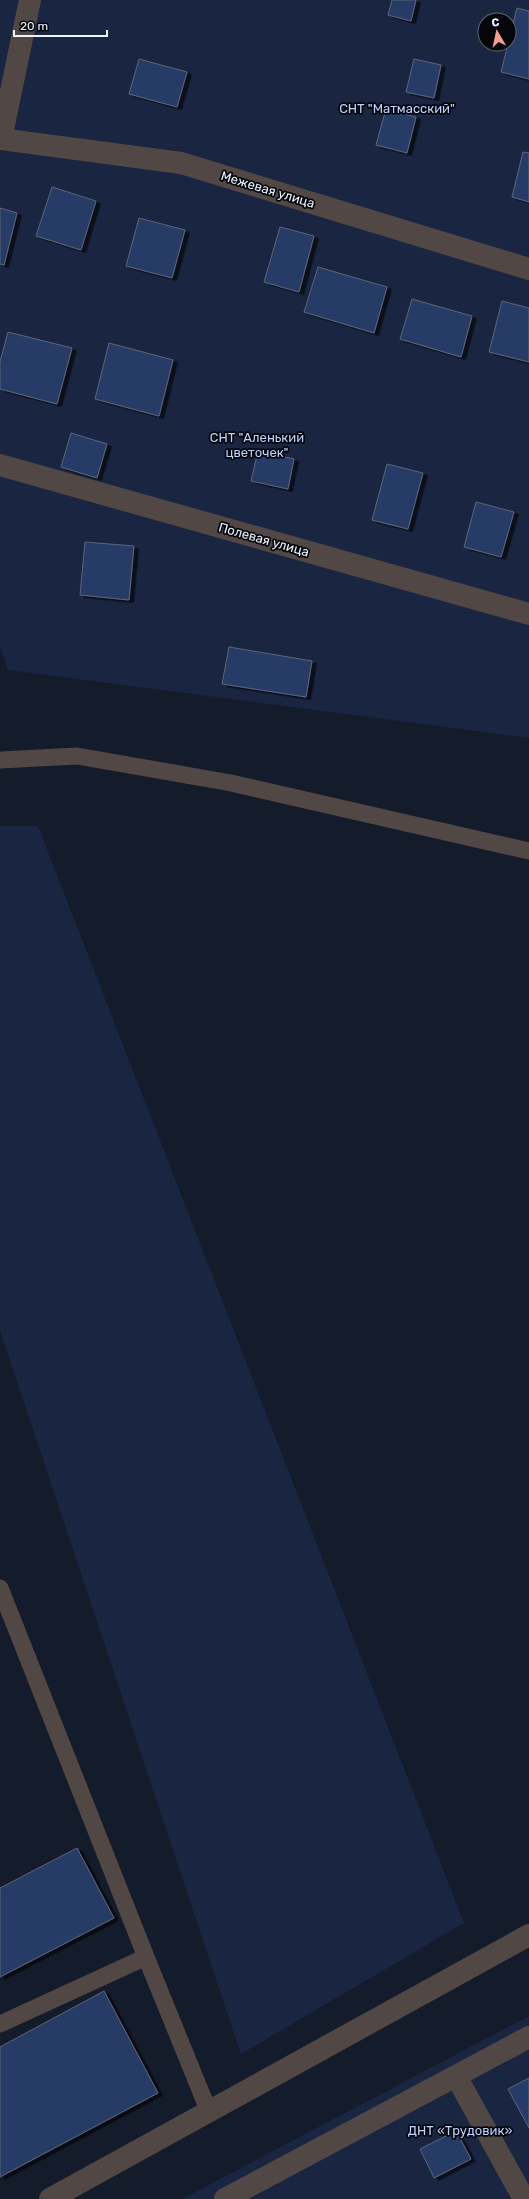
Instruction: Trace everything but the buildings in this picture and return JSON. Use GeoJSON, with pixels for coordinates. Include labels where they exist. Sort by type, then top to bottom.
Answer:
{"type":"FeatureCollection","features":[{"type":"Feature","properties":{"kind":"street"},"geometry":{"type":"LineString","coordinates":[[0,139],[30,0]]}},
{"type":"Feature","properties":{"kind":"street","name":"Межевая улица"},"geometry":{"type":"LineString","coordinates":[[0,139],[180,163],[529,269]]}},
{"type":"Feature","properties":{"kind":"street","name":"Полевая улица"},"geometry":{"type":"LineString","coordinates":[[0,465],[529,614]]}},
{"type":"Feature","properties":{"kind":"street"},"geometry":{"type":"LineString","coordinates":[[50,2199],[529,1935]]}},
{"type":"Feature","properties":{"kind":"street"},"geometry":{"type":"LineString","coordinates":[[225,2199],[529,2037]]}},
{"type":"Feature","properties":{"kind":"street"},"geometry":{"type":"LineString","coordinates":[[456,2076],[524,2199]]}},
{"type":"Feature","properties":{"kind":"lane"},"geometry":{"type":"LineString","coordinates":[[0,760],[78,756],[231,783],[529,851]]}},
{"type":"Feature","properties":{"kind":"lane"},"geometry":{"type":"LineString","coordinates":[[0,1588],[209,2112]]}},
{"type":"Feature","properties":{"kind":"lane"},"geometry":{"type":"LineString","coordinates":[[0,2024],[146,1957]]}},
{"type":"Feature","properties":{"kind":"green space","name":"СНТ \"Аленький цветочек\""},"geometry":{"type":"Polygon","coordinates":[[[0,0],[529,0],[529,738],[8,670],[0,647],[0,0]]]}},
{"type":"Feature","properties":{"kind":"green space"},"geometry":{"type":"Polygon","coordinates":[[[0,826],[38,826],[464,1923],[241,2054],[0,1330],[0,826]]]}},
{"type":"Feature","properties":{"kind":"green space","name":"ДНТ «Трудовик»"},"geometry":{"type":"Polygon","coordinates":[[[529,2016],[529,2199],[182,2199],[529,2016]]]}},
{"type":"Feature","properties":{"kind":"park label","name":"СНТ \"Матмасский\""},"geometry":{"type":"Point","coordinates":[397,108]}}]}
